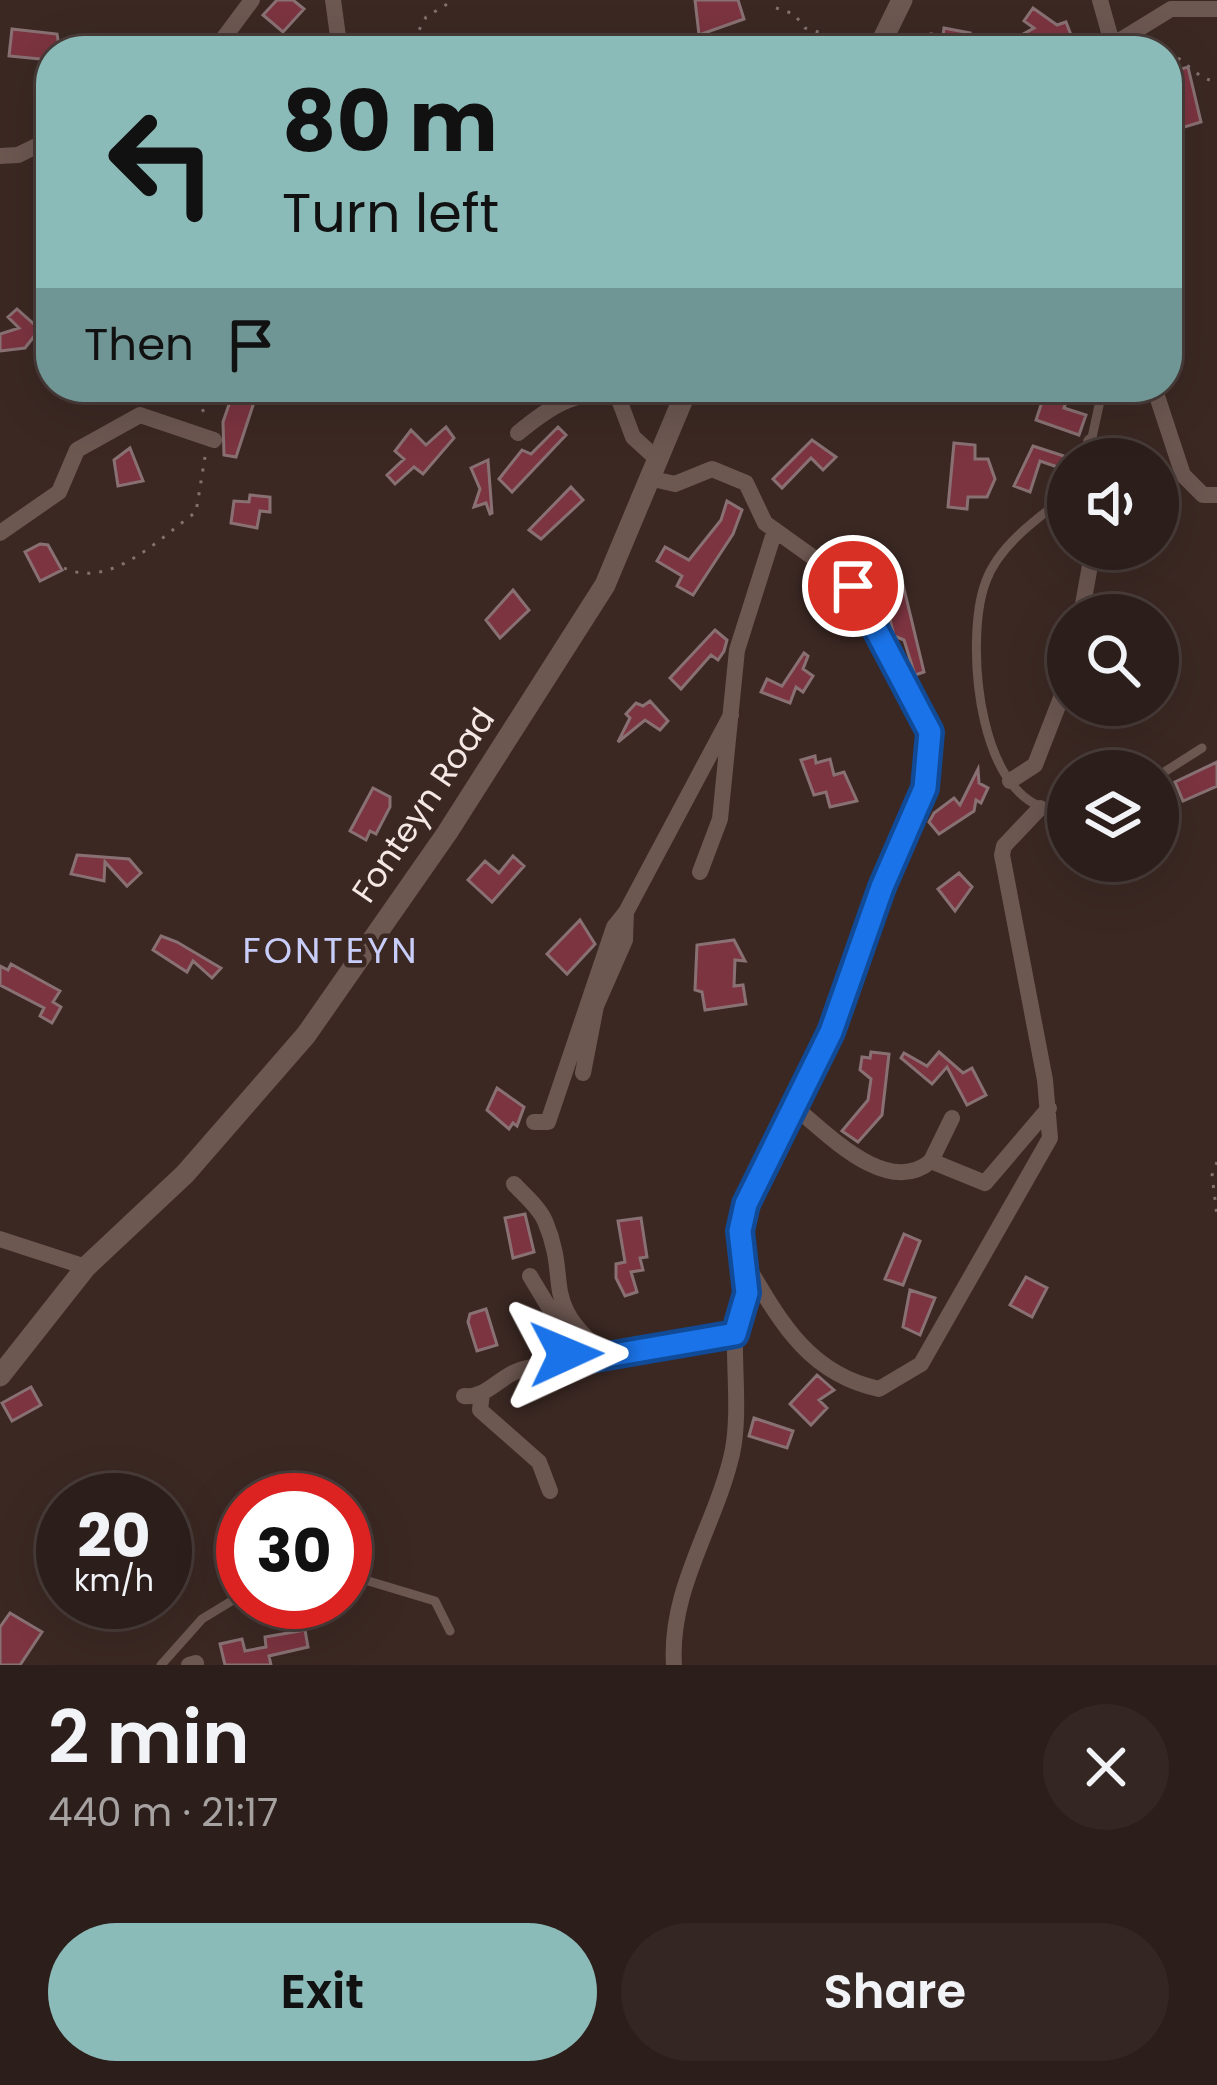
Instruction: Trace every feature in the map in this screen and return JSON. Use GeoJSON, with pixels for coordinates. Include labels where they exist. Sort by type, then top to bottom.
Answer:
{"type":"FeatureCollection","features":[{"type":"Feature","properties":{"kind":"street"},"geometry":{"type":"LineString","coordinates":[[225,36],[252,0]]}},
{"type":"Feature","properties":{"kind":"street"},"geometry":{"type":"LineString","coordinates":[[333,0],[338,36]]}},
{"type":"Feature","properties":{"kind":"street"},"geometry":{"type":"LineString","coordinates":[[884,36],[902,0]]}},
{"type":"Feature","properties":{"kind":"street"},"geometry":{"type":"LineString","coordinates":[[1100,0],[1110,36]]}},
{"type":"Feature","properties":{"kind":"street"},"geometry":{"type":"LineString","coordinates":[[1132,36],[1171,9],[1217,9]]}},
{"type":"Feature","properties":{"kind":"street"},"geometry":{"type":"LineString","coordinates":[[0,156],[18,155],[36,146]]}},
{"type":"Feature","properties":{"kind":"street"},"geometry":{"type":"LineString","coordinates":[[518,434],[559,402]]}},
{"type":"Feature","properties":{"kind":"street"},"geometry":{"type":"LineString","coordinates":[[620,402],[633,437],[655,469],[675,484],[712,470],[746,483],[765,523],[853,586],[930,732],[925,788],[882,887],[831,1032],[746,1204],[740,1231],[747,1293],[735,1334],[733,1449],[704,1546],[685,1577],[672,1632],[674,1665]]}},
{"type":"Feature","properties":{"kind":"street","name":"Fonteyn Road"},"geometry":{"type":"LineString","coordinates":[[0,1376],[86,1267],[185,1174],[306,1035],[447,833],[605,585],[682,402]]}},
{"type":"Feature","properties":{"kind":"street"},"geometry":{"type":"LineString","coordinates":[[1159,402],[1183,475],[1203,495],[1217,495]]}},
{"type":"Feature","properties":{"kind":"street"},"geometry":{"type":"LineString","coordinates":[[0,532],[59,492],[77,450],[140,415],[214,440]]}},
{"type":"Feature","properties":{"kind":"street"},"geometry":{"type":"LineString","coordinates":[[700,872],[720,819],[737,650],[775,530]]}},
{"type":"Feature","properties":{"kind":"street"},"geometry":{"type":"LineString","coordinates":[[535,1122],[548,1122],[614,927],[731,715]]}},
{"type":"Feature","properties":{"kind":"street"},"geometry":{"type":"LineString","coordinates":[[1010,781],[1034,766],[1050,726]]}},
{"type":"Feature","properties":{"kind":"street"},"geometry":{"type":"LineString","coordinates":[[744,1262],[793,1343],[849,1383],[879,1389],[900,1382],[921,1364],[974,1263],[1036,1169],[1050,1138],[1049,1108],[1002,856],[1004,846],[1040,808]]}},
{"type":"Feature","properties":{"kind":"street"},"geometry":{"type":"LineString","coordinates":[[583,1073],[596,1006],[625,940],[626,912]]}},
{"type":"Feature","properties":{"kind":"street"},"geometry":{"type":"LineString","coordinates":[[792,1105],[865,1163],[903,1173],[931,1161],[952,1118]]}},
{"type":"Feature","properties":{"kind":"street"},"geometry":{"type":"LineString","coordinates":[[931,1161],[985,1183],[1049,1108]]}},
{"type":"Feature","properties":{"kind":"street"},"geometry":{"type":"LineString","coordinates":[[514,1184],[544,1216],[556,1294],[580,1332],[608,1356]]}},
{"type":"Feature","properties":{"kind":"street"},"geometry":{"type":"LineString","coordinates":[[0,1239],[86,1267]]}},
{"type":"Feature","properties":{"kind":"street"},"geometry":{"type":"LineString","coordinates":[[530,1276],[551,1311],[566,1354],[584,1360],[735,1334]]}},
{"type":"Feature","properties":{"kind":"street"},"geometry":{"type":"LineString","coordinates":[[550,1491],[539,1462],[481,1409],[473,1395],[516,1372],[548,1365],[589,1365],[608,1356]]}},
{"type":"Feature","properties":{"kind":"lane"},"geometry":{"type":"LineString","coordinates":[[1093,438],[1100,402]]}},
{"type":"Feature","properties":{"kind":"lane"},"geometry":{"type":"LineString","coordinates":[[1047,514],[999,559],[979,602],[976,635],[986,739],[1010,781],[1040,808],[1047,808]]}},
{"type":"Feature","properties":{"kind":"lane"},"geometry":{"type":"LineString","coordinates":[[1179,763],[1202,748]]}},
{"type":"Feature","properties":{"kind":"lane"},"geometry":{"type":"LineString","coordinates":[[372,1582],[435,1601],[450,1631]]}},
{"type":"Feature","properties":{"kind":"lane"},"geometry":{"type":"LineString","coordinates":[[161,1665],[202,1619],[216,1610]]}},
{"type":"Feature","properties":{"kind":"path"},"geometry":{"type":"LineString","coordinates":[[416,36],[426,17],[454,0]]}},
{"type":"Feature","properties":{"kind":"path"},"geometry":{"type":"LineString","coordinates":[[776,8],[794,14],[805,28],[831,36]]}},
{"type":"Feature","properties":{"kind":"path"},"geometry":{"type":"LineString","coordinates":[[1182,60],[1206,80],[1217,81]]}},
{"type":"Feature","properties":{"kind":"path"},"geometry":{"type":"LineString","coordinates":[[64,568],[77,574],[134,560],[196,512],[200,466],[214,440],[199,402]]}},
{"type":"Feature","properties":{"kind":"path"},"geometry":{"type":"LineString","coordinates":[[1217,1162],[1212,1175],[1217,1216]]}},
{"type":"Feature","properties":{"kind":"building"},"geometry":{"type":"Polygon","coordinates":[[[277,0],[293,0],[304,9],[283,32],[263,15],[277,0]]]}},
{"type":"Feature","properties":{"kind":"building"},"geometry":{"type":"Polygon","coordinates":[[[695,0],[738,0],[744,19],[699,35],[695,0]]]}},
{"type":"Feature","properties":{"kind":"building"},"geometry":{"type":"Polygon","coordinates":[[[1033,8],[1057,25],[1066,22],[1071,35],[1019,36],[1034,28],[1024,21],[1033,8]]]}},
{"type":"Feature","properties":{"kind":"building"},"geometry":{"type":"Polygon","coordinates":[[[944,28],[970,33],[969,36],[943,36],[944,28]]]}},
{"type":"Feature","properties":{"kind":"building"},"geometry":{"type":"Polygon","coordinates":[[[12,29],[57,34],[36,36],[36,59],[9,56],[12,29]]]}},
{"type":"Feature","properties":{"kind":"building"},"geometry":{"type":"Polygon","coordinates":[[[1188,67],[1201,122],[1182,128],[1182,69],[1188,67]]]}},
{"type":"Feature","properties":{"kind":"building"},"geometry":{"type":"Polygon","coordinates":[[[17,309],[36,324],[36,334],[25,348],[0,351],[0,334],[19,328],[8,317],[17,309]]]}},
{"type":"Feature","properties":{"kind":"building"},"geometry":{"type":"Polygon","coordinates":[[[230,402],[254,402],[236,457],[224,455],[223,422],[230,402]]]}},
{"type":"Feature","properties":{"kind":"building"},"geometry":{"type":"Polygon","coordinates":[[[1042,402],[1066,402],[1064,408],[1086,415],[1079,435],[1036,420],[1042,402]]]}},
{"type":"Feature","properties":{"kind":"building"},"geometry":{"type":"Polygon","coordinates":[[[446,427],[454,438],[423,474],[414,467],[395,484],[387,475],[404,459],[395,451],[411,430],[426,445],[446,427]]]}},
{"type":"Feature","properties":{"kind":"building"},"geometry":{"type":"Polygon","coordinates":[[[558,427],[566,435],[512,492],[499,479],[522,450],[531,454],[558,427]]]}},
{"type":"Feature","properties":{"kind":"building"},"geometry":{"type":"Polygon","coordinates":[[[812,440],[836,457],[823,470],[811,458],[782,488],[773,479],[812,440]]]}},
{"type":"Feature","properties":{"kind":"building"},"geometry":{"type":"Polygon","coordinates":[[[954,443],[975,445],[975,459],[988,459],[995,479],[987,497],[968,497],[967,509],[948,507],[954,443]]]}},
{"type":"Feature","properties":{"kind":"building"},"geometry":{"type":"Polygon","coordinates":[[[1033,446],[1047,451],[1047,463],[1040,461],[1030,492],[1014,486],[1033,446]]]}},
{"type":"Feature","properties":{"kind":"building"},"geometry":{"type":"Polygon","coordinates":[[[130,448],[143,481],[118,486],[114,460],[130,448]]]}},
{"type":"Feature","properties":{"kind":"building"},"geometry":{"type":"Polygon","coordinates":[[[488,460],[490,514],[486,503],[474,507],[480,489],[471,468],[488,460]]]}},
{"type":"Feature","properties":{"kind":"building"},"geometry":{"type":"Polygon","coordinates":[[[571,487],[583,500],[541,539],[529,530],[571,487]]]}},
{"type":"Feature","properties":{"kind":"building"},"geometry":{"type":"Polygon","coordinates":[[[250,495],[270,497],[270,512],[260,511],[257,528],[231,523],[234,501],[249,502],[250,495]]]}},
{"type":"Feature","properties":{"kind":"building"},"geometry":{"type":"Polygon","coordinates":[[[727,501],[742,510],[733,534],[693,595],[677,586],[682,576],[657,561],[665,547],[689,560],[721,520],[727,501]]]}},
{"type":"Feature","properties":{"kind":"building"},"geometry":{"type":"Polygon","coordinates":[[[48,545],[62,570],[40,581],[25,552],[48,545]]]}},
{"type":"Feature","properties":{"kind":"building"},"geometry":{"type":"Polygon","coordinates":[[[900,572],[924,672],[915,675],[904,640],[894,636],[880,575],[900,572]]]}},
{"type":"Feature","properties":{"kind":"building"},"geometry":{"type":"Polygon","coordinates":[[[513,590],[529,610],[500,638],[486,620],[513,590]]]}},
{"type":"Feature","properties":{"kind":"building"},"geometry":{"type":"Polygon","coordinates":[[[715,630],[727,640],[724,651],[718,660],[711,655],[681,689],[670,678],[715,630]]]}},
{"type":"Feature","properties":{"kind":"building"},"geometry":{"type":"Polygon","coordinates":[[[804,653],[808,656],[803,669],[813,676],[803,692],[796,687],[790,703],[761,692],[767,679],[782,686],[804,653]]]}},
{"type":"Feature","properties":{"kind":"building"},"geometry":{"type":"Polygon","coordinates":[[[650,701],[668,721],[660,730],[645,720],[618,742],[630,718],[626,714],[636,703],[643,706],[650,701]]]}},
{"type":"Feature","properties":{"kind":"building"},"geometry":{"type":"Polygon","coordinates":[[[815,756],[816,763],[830,759],[834,775],[844,772],[857,801],[830,807],[826,792],[814,795],[801,760],[815,756]]]}},
{"type":"Feature","properties":{"kind":"building"},"geometry":{"type":"Polygon","coordinates":[[[1217,762],[1217,786],[1183,801],[1179,780],[1217,762]]]}},
{"type":"Feature","properties":{"kind":"building"},"geometry":{"type":"Polygon","coordinates":[[[978,769],[979,783],[988,788],[981,803],[976,800],[974,811],[939,834],[929,822],[934,813],[954,798],[960,805],[978,769]]]}},
{"type":"Feature","properties":{"kind":"building"},"geometry":{"type":"Polygon","coordinates":[[[373,788],[390,797],[390,807],[376,834],[370,831],[366,840],[350,831],[373,788]]]}},
{"type":"Feature","properties":{"kind":"building"},"geometry":{"type":"Polygon","coordinates":[[[77,855],[129,859],[141,873],[127,886],[105,862],[104,881],[71,874],[77,855]]]}},
{"type":"Feature","properties":{"kind":"building"},"geometry":{"type":"Polygon","coordinates":[[[513,856],[524,866],[492,902],[468,880],[485,861],[499,873],[513,856]]]}},
{"type":"Feature","properties":{"kind":"building"},"geometry":{"type":"Polygon","coordinates":[[[959,873],[972,887],[955,911],[938,889],[959,873]]]}},
{"type":"Feature","properties":{"kind":"building"},"geometry":{"type":"Polygon","coordinates":[[[580,920],[595,944],[567,974],[547,954],[580,920]]]}},
{"type":"Feature","properties":{"kind":"building"},"geometry":{"type":"Polygon","coordinates":[[[161,936],[221,968],[212,978],[193,961],[187,972],[153,950],[161,936]]]}},
{"type":"Feature","properties":{"kind":"building"},"geometry":{"type":"Polygon","coordinates":[[[734,940],[745,961],[735,960],[734,986],[743,985],[746,1004],[705,1010],[702,992],[695,990],[697,945],[734,940]]]}},
{"type":"Feature","properties":{"kind":"building"},"geometry":{"type":"Polygon","coordinates":[[[11,964],[60,991],[53,1002],[61,1007],[52,1023],[40,1016],[44,1008],[0,985],[0,966],[8,970],[11,964]]]}},
{"type":"Feature","properties":{"kind":"building"},"geometry":{"type":"Polygon","coordinates":[[[871,1052],[889,1054],[882,1115],[858,1142],[842,1131],[868,1100],[871,1079],[860,1070],[862,1057],[870,1058],[871,1052]]]}},
{"type":"Feature","properties":{"kind":"building"},"geometry":{"type":"Polygon","coordinates":[[[939,1052],[963,1073],[972,1068],[986,1095],[967,1105],[947,1067],[932,1084],[901,1058],[904,1053],[927,1066],[939,1052]]]}},
{"type":"Feature","properties":{"kind":"building"},"geometry":{"type":"Polygon","coordinates":[[[497,1088],[524,1107],[517,1126],[513,1123],[509,1129],[487,1110],[497,1088]]]}},
{"type":"Feature","properties":{"kind":"building"},"geometry":{"type":"Polygon","coordinates":[[[525,1214],[534,1252],[513,1258],[505,1218],[525,1214]]]}},
{"type":"Feature","properties":{"kind":"building"},"geometry":{"type":"Polygon","coordinates":[[[641,1218],[647,1257],[640,1258],[643,1270],[631,1272],[637,1292],[625,1296],[616,1278],[616,1264],[625,1262],[618,1221],[641,1218]]]}},
{"type":"Feature","properties":{"kind":"building"},"geometry":{"type":"Polygon","coordinates":[[[904,1234],[920,1241],[903,1285],[885,1279],[904,1234]]]}},
{"type":"Feature","properties":{"kind":"building"},"geometry":{"type":"Polygon","coordinates":[[[1026,1277],[1047,1288],[1032,1317],[1010,1305],[1026,1277]]]}},
{"type":"Feature","properties":{"kind":"building"},"geometry":{"type":"Polygon","coordinates":[[[910,1290],[935,1298],[920,1335],[903,1327],[910,1290]]]}},
{"type":"Feature","properties":{"kind":"building"},"geometry":{"type":"Polygon","coordinates":[[[486,1309],[497,1345],[477,1351],[468,1322],[470,1314],[486,1309]]]}},
{"type":"Feature","properties":{"kind":"building"},"geometry":{"type":"Polygon","coordinates":[[[817,1375],[834,1390],[819,1400],[827,1408],[811,1425],[790,1404],[817,1375]]]}},
{"type":"Feature","properties":{"kind":"building"},"geometry":{"type":"Polygon","coordinates":[[[31,1387],[41,1405],[12,1421],[2,1403],[31,1387]]]}},
{"type":"Feature","properties":{"kind":"building"},"geometry":{"type":"Polygon","coordinates":[[[754,1418],[793,1431],[787,1448],[749,1436],[754,1418]]]}},
{"type":"Feature","properties":{"kind":"building"},"geometry":{"type":"Polygon","coordinates":[[[10,1613],[42,1632],[20,1665],[0,1665],[0,1627],[10,1613]]]}},
{"type":"Feature","properties":{"kind":"building"},"geometry":{"type":"Polygon","coordinates":[[[305,1630],[308,1647],[269,1656],[271,1665],[225,1665],[220,1644],[242,1639],[245,1651],[266,1647],[265,1637],[305,1630]]]}},
{"type":"Feature","properties":{"kind":"district","name":"FONTEYN"},"geometry":{"type":"Point","coordinates":[331,950]}},
{"type":"Feature","properties":{"kind":"route"},"geometry":{"type":"LineString","coordinates":[[566,1354],[584,1360],[735,1334],[747,1293],[740,1231],[746,1204],[831,1032],[882,887],[925,788],[930,732],[898,663],[853,586]]}}]}
